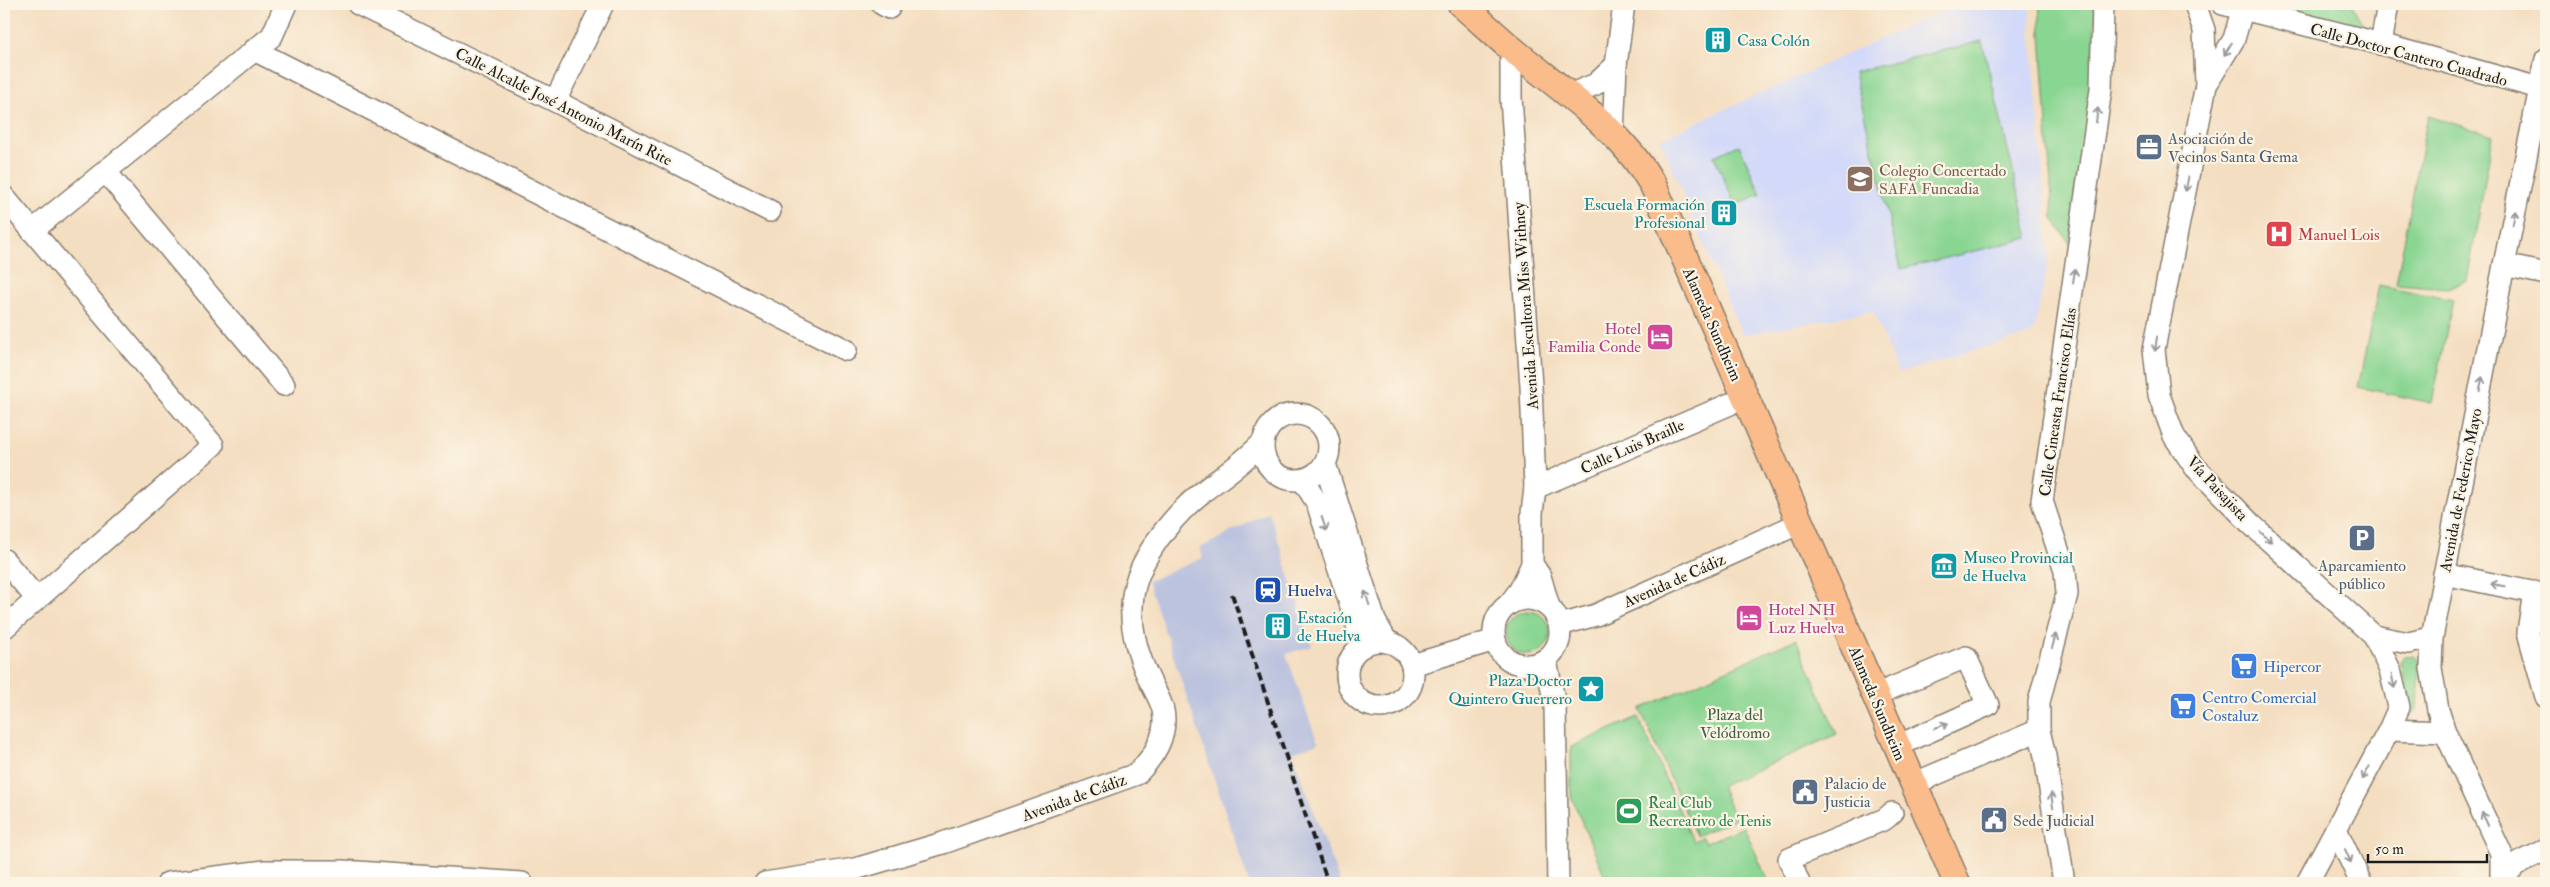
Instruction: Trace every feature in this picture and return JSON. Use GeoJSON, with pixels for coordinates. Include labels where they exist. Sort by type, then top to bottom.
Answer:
{"type":"FeatureCollection","features":[{"type":"Feature","properties":{"kind":"main road","name":"Alameda Sundheim"},"geometry":{"type":"LineString","coordinates":[[1461,4],[1613,134],[1640,163],[1653,185],[1941,883]]}},
{"type":"Feature","properties":{"kind":"main road","name":"Alameda Sundheim"},"geometry":{"type":"LineString","coordinates":[[1613,134],[1730,404],[1793,526],[1875,696],[1957,883]]}},
{"type":"Feature","properties":{"kind":"street"},"geometry":{"type":"LineString","coordinates":[[32,231],[272,36],[286,4]]}},
{"type":"Feature","properties":{"kind":"street","name":"Calle Alcalde José Antonio Marín Rite"},"geometry":{"type":"LineString","coordinates":[[358,4],[556,101],[770,210]]}},
{"type":"Feature","properties":{"kind":"street"},"geometry":{"type":"LineString","coordinates":[[556,101],[603,4]]}},
{"type":"Feature","properties":{"kind":"street"},"geometry":{"type":"LineString","coordinates":[[1613,134],[1616,65],[1624,4]]}},
{"type":"Feature","properties":{"kind":"street","name":"Calle Cineasta Francisco Elías"},"geometry":{"type":"LineString","coordinates":[[2064,883],[2047,765],[2039,730],[2039,702],[2067,594],[2065,571],[2042,501],[2100,89],[2104,4]]}},
{"type":"Feature","properties":{"kind":"street"},"geometry":{"type":"LineString","coordinates":[[2195,4],[2204,30],[2206,85]]}},
{"type":"Feature","properties":{"kind":"street"},"geometry":{"type":"LineString","coordinates":[[2280,4],[2291,22]]}},
{"type":"Feature","properties":{"kind":"street"},"geometry":{"type":"LineString","coordinates":[[2381,44],[2388,4]]}},
{"type":"Feature","properties":{"kind":"street"},"geometry":{"type":"LineString","coordinates":[[2206,85],[2234,39],[2236,6]]}},
{"type":"Feature","properties":{"kind":"street","name":"Calle Doctor Cantero Cuadrado"},"geometry":{"type":"LineString","coordinates":[[2236,6],[2544,89]]}},
{"type":"Feature","properties":{"kind":"street","name":"Avenida Escultora Miss Withney"},"geometry":{"type":"LineString","coordinates":[[1510,603],[1520,590],[1532,564],[1532,513],[1535,488],[1531,386],[1511,98],[1511,48]]}},
{"type":"Feature","properties":{"kind":"street"},"geometry":{"type":"LineString","coordinates":[[254,50],[846,350]]}},
{"type":"Feature","properties":{"kind":"street","name":"Avenida de Federico Mayo"},"geometry":{"type":"LineString","coordinates":[[2501,883],[2501,853],[2445,732],[2438,710],[2431,668],[2432,638],[2504,265],[2544,89],[2546,59]]}},
{"type":"Feature","properties":{"kind":"street"},"geometry":{"type":"LineString","coordinates":[[1569,95],[1596,84],[1616,65]]}},
{"type":"Feature","properties":{"kind":"street","name":"Vía Paisajista"},"geometry":{"type":"LineString","coordinates":[[2206,85],[2154,349],[2159,395],[2174,436],[2195,467],[2251,524],[2374,636],[2390,670],[2398,707],[2389,730],[2307,883]]}},
{"type":"Feature","properties":{"kind":"street"},"geometry":{"type":"LineString","coordinates":[[104,171],[284,384]]}},
{"type":"Feature","properties":{"kind":"street"},"geometry":{"type":"LineString","coordinates":[[4,197],[213,445],[4,628]]}},
{"type":"Feature","properties":{"kind":"street"},"geometry":{"type":"LineString","coordinates":[[2504,265],[2546,274]]}},
{"type":"Feature","properties":{"kind":"street","name":"Calle Luis Braille"},"geometry":{"type":"LineString","coordinates":[[1535,488],[1730,404]]}},
{"type":"Feature","properties":{"kind":"street"},"geometry":{"type":"LineString","coordinates":[[1295,414],[1305,415],[1314,419],[1325,432],[1329,448],[1325,464],[1319,472],[1303,480],[1286,479],[1273,472],[1262,453],[1262,442],[1270,426],[1277,420],[1295,414]]}},
{"type":"Feature","properties":{"kind":"street","name":"Avenida de Cádiz"},"geometry":{"type":"LineString","coordinates":[[765,883],[855,869],[943,843],[1137,774],[1153,756],[1162,734],[1163,710],[1137,651],[1133,633],[1131,601],[1138,576],[1163,533],[1204,491],[1245,461],[1262,442]]}},
{"type":"Feature","properties":{"kind":"street"},"geometry":{"type":"LineString","coordinates":[[1325,464],[1375,621],[1387,642]]}},
{"type":"Feature","properties":{"kind":"street","name":"Avenida de Cádiz"},"geometry":{"type":"LineString","coordinates":[[1224,477],[1273,472]]}},
{"type":"Feature","properties":{"kind":"street"},"geometry":{"type":"LineString","coordinates":[[1303,480],[1317,503],[1364,646]]}},
{"type":"Feature","properties":{"kind":"street","name":"Avenida de Cádiz"},"geometry":{"type":"LineString","coordinates":[[1560,625],[1596,615],[1793,526]]}},
{"type":"Feature","properties":{"kind":"street"},"geometry":{"type":"LineString","coordinates":[[4,560],[37,599]]}},
{"type":"Feature","properties":{"kind":"street","name":"Avenida Escultora Miss Withney"},"geometry":{"type":"LineString","coordinates":[[1532,564],[1540,576],[1549,606]]}},
{"type":"Feature","properties":{"kind":"street"},"geometry":{"type":"LineString","coordinates":[[2444,574],[2540,593],[2528,632],[2545,691]]}},
{"type":"Feature","properties":{"kind":"street"},"geometry":{"type":"LineString","coordinates":[[1531,599],[1549,606],[1560,625],[1559,644],[1554,653],[1546,661],[1536,665],[1515,664],[1499,650],[1495,640],[1496,619],[1510,603],[1531,599]]}},
{"type":"Feature","properties":{"kind":"street"},"geometry":{"type":"LineString","coordinates":[[2374,636],[2408,643],[2432,638]]}},
{"type":"Feature","properties":{"kind":"street"},"geometry":{"type":"LineString","coordinates":[[1412,665],[1495,640]]}},
{"type":"Feature","properties":{"kind":"street"},"geometry":{"type":"LineString","coordinates":[[1371,642],[1387,642],[1398,646],[1407,654],[1414,676],[1411,688],[1405,697],[1395,704],[1384,708],[1366,704],[1352,692],[1347,674],[1352,658],[1364,646],[1371,642]]}},
{"type":"Feature","properties":{"kind":"street"},"geometry":{"type":"LineString","coordinates":[[1875,696],[1966,657],[1988,705],[1896,746]]}},
{"type":"Feature","properties":{"kind":"street"},"geometry":{"type":"LineString","coordinates":[[1546,661],[1555,704],[1558,883]]}},
{"type":"Feature","properties":{"kind":"street"},"geometry":{"type":"LineString","coordinates":[[1913,784],[2039,730]]}},
{"type":"Feature","properties":{"kind":"street"},"geometry":{"type":"LineString","coordinates":[[2389,730],[2445,732]]}},
{"type":"Feature","properties":{"kind":"street"},"geometry":{"type":"LineString","coordinates":[[1799,883],[1789,859],[1885,819],[1892,813]]}},
{"type":"Feature","properties":{"kind":"street"},"geometry":{"type":"LineString","coordinates":[[2336,829],[2361,883]]}},
{"type":"Feature","properties":{"kind":"street"},"geometry":{"type":"LineString","coordinates":[[2501,883],[2515,865],[2546,850]]}},
{"type":"Feature","properties":{"kind":"street"},"geometry":{"type":"LineString","coordinates":[[168,883],[265,871],[342,871],[522,883]]}},
{"type":"Feature","properties":{"kind":"shaded area","name":"Colegio Concertado SAFA Funcadia"},"geometry":{"type":"Polygon","coordinates":[[[1957,4],[2029,4],[2049,258],[2033,333],[1898,373],[1873,311],[1742,335],[1660,139],[1957,4]]]}},
{"type":"Feature","properties":{"kind":"shaded area","name":"Estación de Huelva"},"geometry":{"type":"Polygon","coordinates":[[[1269,512],[1312,646],[1286,654],[1318,743],[1292,752],[1340,883],[1249,883],[1148,581],[1203,558],[1200,548],[1269,512]]]}},
{"type":"Feature","properties":{"kind":"green space"},"geometry":{"type":"Polygon","coordinates":[[[2039,4],[2095,4],[2093,80],[2070,244],[2053,218],[2039,4]]]}},
{"type":"Feature","properties":{"kind":"green space"},"geometry":{"type":"Polygon","coordinates":[[[2287,4],[2352,4],[2366,32],[2290,10],[2287,4]]]}},
{"type":"Feature","properties":{"kind":"green space"},"geometry":{"type":"Polygon","coordinates":[[[1982,41],[2029,238],[1901,269],[1854,72],[1982,41]]]}},
{"type":"Feature","properties":{"kind":"green space"},"geometry":{"type":"Polygon","coordinates":[[[2428,115],[2493,136],[2467,281],[2447,288],[2396,284],[2428,115]]]}},
{"type":"Feature","properties":{"kind":"green space"},"geometry":{"type":"Polygon","coordinates":[[[1739,145],[1761,194],[1735,205],[1714,156],[1739,145]]]}},
{"type":"Feature","properties":{"kind":"green space"},"geometry":{"type":"Polygon","coordinates":[[[2379,285],[2453,300],[2432,403],[2358,387],[2379,285]]]}},
{"type":"Feature","properties":{"kind":"green space"},"geometry":{"type":"Polygon","coordinates":[[[1532,611],[1544,617],[1549,624],[1549,642],[1544,649],[1537,654],[1524,655],[1516,652],[1509,645],[1506,629],[1509,621],[1516,614],[1532,611]]]}},
{"type":"Feature","properties":{"kind":"green space","name":"Plaza del Velódromo"},"geometry":{"type":"Polygon","coordinates":[[[1796,639],[1837,734],[1721,786],[1735,819],[1696,836],[1640,709],[1796,639]]]}},
{"type":"Feature","properties":{"kind":"green space"},"geometry":{"type":"Polygon","coordinates":[[[2413,655],[2419,660],[2417,710],[2411,714],[2401,663],[2405,657],[2413,655]]]}},
{"type":"Feature","properties":{"kind":"green space","name":"Real Club Recreativo de Tenis"},"geometry":{"type":"Polygon","coordinates":[[[1638,717],[1693,841],[1702,837],[1705,843],[1744,827],[1769,883],[1625,883],[1620,873],[1606,879],[1571,796],[1571,747],[1638,717]]]}},
{"type":"Feature","properties":{"kind":"railway"},"geometry":{"type":"LineString","coordinates":[[1232,594],[1328,883]]}},
{"type":"Feature","properties":{"kind":"place","name":"Casa Colón"},"geometry":{"type":"Point","coordinates":[1718,40]}},
{"type":"Feature","properties":{"kind":"place","name":"Asociación de Vecinos Santa Gema"},"geometry":{"type":"Point","coordinates":[2149,147]}},
{"type":"Feature","properties":{"kind":"place","name":"Colegio Concertado SAFA Funcadia"},"geometry":{"type":"Point","coordinates":[1860,179]}},
{"type":"Feature","properties":{"kind":"place","name":"Escuela Formación Profesional"},"geometry":{"type":"Point","coordinates":[1724,213]}},
{"type":"Feature","properties":{"kind":"place","name":"Manuel Lois"},"geometry":{"type":"Point","coordinates":[2279,234]}},
{"type":"Feature","properties":{"kind":"place","name":"Hotel Familia Conde"},"geometry":{"type":"Point","coordinates":[1660,337]}},
{"type":"Feature","properties":{"kind":"place","name":"Aparcamiento público"},"geometry":{"type":"Point","coordinates":[2362,538]}},
{"type":"Feature","properties":{"kind":"place","name":"Museo Provincial de Huelva"},"geometry":{"type":"Point","coordinates":[1944,566]}},
{"type":"Feature","properties":{"kind":"place","name":"Huelva"},"geometry":{"type":"Point","coordinates":[1268,590]}},
{"type":"Feature","properties":{"kind":"place","name":"Hotel NH Luz Huelva"},"geometry":{"type":"Point","coordinates":[1749,618]}},
{"type":"Feature","properties":{"kind":"place","name":"Estación de Huelva"},"geometry":{"type":"Point","coordinates":[1278,626]}},
{"type":"Feature","properties":{"kind":"place","name":"Hipercor"},"geometry":{"type":"Point","coordinates":[2244,666]}},
{"type":"Feature","properties":{"kind":"place","name":"Plaza Doctor Quintero Guerrero"},"geometry":{"type":"Point","coordinates":[1591,689]}},
{"type":"Feature","properties":{"kind":"place","name":"Centro Comercial Costaluz"},"geometry":{"type":"Point","coordinates":[2183,706]}},
{"type":"Feature","properties":{"kind":"place","name":"Palacio de Justicia"},"geometry":{"type":"Point","coordinates":[1805,792]}},
{"type":"Feature","properties":{"kind":"place","name":"Real Club Recreativo de Tenis"},"geometry":{"type":"Point","coordinates":[1629,811]}},
{"type":"Feature","properties":{"kind":"place","name":"Sede Judicial"},"geometry":{"type":"Point","coordinates":[1994,820]}}]}
